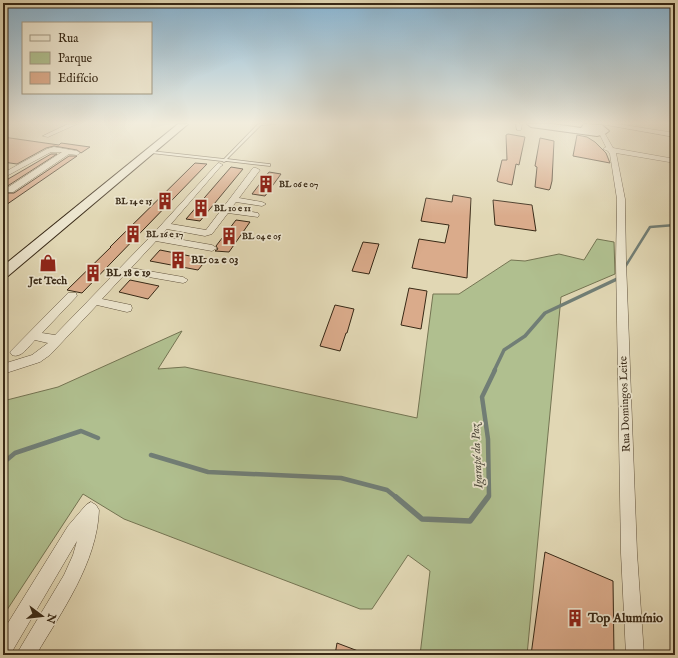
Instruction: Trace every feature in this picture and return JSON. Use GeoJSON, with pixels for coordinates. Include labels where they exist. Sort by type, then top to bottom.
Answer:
{"type":"FeatureCollection","features":[{"type":"Feature","properties":{"kind":"street"},"geometry":{"type":"LineString","coordinates":[[3,176],[41,155]]}},
{"type":"Feature","properties":{"kind":"street"},"geometry":{"type":"LineString","coordinates":[[10,190],[62,155]]}},
{"type":"Feature","properties":{"kind":"street"},"geometry":{"type":"LineString","coordinates":[[3,273],[148,155]]}},
{"type":"Feature","properties":{"kind":"street","name":"Rua Domingos Leite"},"geometry":{"type":"LineString","coordinates":[[611,155],[616,166],[621,199],[621,262],[629,553],[635,655]]}},
{"type":"Feature","properties":{"kind":"street"},"geometry":{"type":"LineString","coordinates":[[634,155],[675,161]]}},
{"type":"Feature","properties":{"kind":"street"},"geometry":{"type":"LineString","coordinates":[[3,369],[42,356],[125,270],[222,163]]}},
{"type":"Feature","properties":{"kind":"street"},"geometry":{"type":"LineString","coordinates":[[165,226],[208,232],[256,170]]}},
{"type":"Feature","properties":{"kind":"street"},"geometry":{"type":"LineString","coordinates":[[234,200],[262,204]]}},
{"type":"Feature","properties":{"kind":"street"},"geometry":{"type":"LineString","coordinates":[[226,210],[255,215]]}},
{"type":"Feature","properties":{"kind":"street"},"geometry":{"type":"LineString","coordinates":[[154,238],[212,248]]}},
{"type":"Feature","properties":{"kind":"street"},"geometry":{"type":"LineString","coordinates":[[125,270],[183,280]]}},
{"type":"Feature","properties":{"kind":"street"},"geometry":{"type":"LineString","coordinates":[[16,352],[72,296]]}},
{"type":"Feature","properties":{"kind":"street"},"geometry":{"type":"LineString","coordinates":[[95,301],[127,308]]}},
{"type":"Feature","properties":{"kind":"street"},"geometry":{"type":"LineString","coordinates":[[33,335],[57,340]]}},
{"type":"Feature","properties":{"kind":"street"},"geometry":{"type":"LineString","coordinates":[[3,648],[74,532],[91,510],[88,533],[81,557],[25,655]]}},
{"type":"Feature","properties":{"kind":"lane"},"geometry":{"type":"LineString","coordinates":[[168,155],[222,163],[269,165]]}},
{"type":"Feature","properties":{"kind":"lane"},"geometry":{"type":"LineString","coordinates":[[222,163],[230,155]]}},
{"type":"Feature","properties":{"kind":"green space"},"geometry":{"type":"Polygon","coordinates":[[[597,239],[614,242],[615,274],[561,297],[527,655],[420,655],[430,571],[408,555],[372,609],[360,609],[124,519],[83,494],[3,616],[3,401],[58,387],[182,331],[158,369],[185,367],[417,418],[433,294],[459,294],[511,260],[525,261],[559,254],[584,260],[597,239]]]}},
{"type":"Feature","properties":{"kind":"building"},"geometry":{"type":"Polygon","coordinates":[[[3,155],[34,155],[17,164],[3,162],[3,155]]]}},
{"type":"Feature","properties":{"kind":"building"},"geometry":{"type":"Polygon","coordinates":[[[50,155],[56,155],[6,187],[6,193],[14,193],[69,156],[77,156],[3,207],[3,182],[50,155]]]}},
{"type":"Feature","properties":{"kind":"building"},"geometry":{"type":"Polygon","coordinates":[[[507,155],[521,155],[519,165],[516,164],[512,185],[497,181],[502,160],[507,160],[507,155]]]}},
{"type":"Feature","properties":{"kind":"building"},"geometry":{"type":"Polygon","coordinates":[[[537,155],[553,155],[552,181],[549,190],[535,187],[537,167],[535,166],[537,155]]]}},
{"type":"Feature","properties":{"kind":"building"},"geometry":{"type":"Polygon","coordinates":[[[573,155],[607,155],[610,163],[573,156],[573,155]]]}},
{"type":"Feature","properties":{"kind":"building"},"geometry":{"type":"Polygon","coordinates":[[[195,163],[207,164],[82,293],[67,290],[111,247],[195,163]]]}},
{"type":"Feature","properties":{"kind":"building"},"geometry":{"type":"Polygon","coordinates":[[[231,167],[243,169],[200,221],[186,219],[231,167]]]}},
{"type":"Feature","properties":{"kind":"building","name":"BL 06 e 07"},"geometry":{"type":"Polygon","coordinates":[[[269,172],[281,174],[265,196],[252,194],[269,172]]]}},
{"type":"Feature","properties":{"kind":"building"},"geometry":{"type":"Polygon","coordinates":[[[453,195],[471,198],[467,278],[412,268],[419,239],[445,243],[449,225],[421,221],[426,198],[452,202],[453,195]]]}},
{"type":"Feature","properties":{"kind":"building"},"geometry":{"type":"Polygon","coordinates":[[[493,200],[532,205],[536,231],[495,225],[493,200]]]}},
{"type":"Feature","properties":{"kind":"building","name":"BL 04 e 05"},"geometry":{"type":"Polygon","coordinates":[[[236,220],[250,222],[229,252],[215,251],[218,249],[216,246],[236,220]]]}},
{"type":"Feature","properties":{"kind":"building"},"geometry":{"type":"Polygon","coordinates":[[[363,242],[379,244],[369,274],[352,271],[363,242]]]}},
{"type":"Feature","properties":{"kind":"building","name":"BL 02 e 03"},"geometry":{"type":"Polygon","coordinates":[[[160,250],[207,259],[198,270],[150,261],[160,250]]]}},
{"type":"Feature","properties":{"kind":"building"},"geometry":{"type":"Polygon","coordinates":[[[130,280],[159,286],[148,299],[119,292],[130,280]]]}},
{"type":"Feature","properties":{"kind":"building"},"geometry":{"type":"Polygon","coordinates":[[[409,288],[427,291],[421,329],[401,325],[409,288]]]}},
{"type":"Feature","properties":{"kind":"building"},"geometry":{"type":"Polygon","coordinates":[[[335,305],[354,309],[340,351],[320,346],[335,305]]]}},
{"type":"Feature","properties":{"kind":"building","name":"Top Alumínio"},"geometry":{"type":"Polygon","coordinates":[[[545,552],[613,581],[614,655],[531,655],[545,552]]]}},
{"type":"Feature","properties":{"kind":"building"},"geometry":{"type":"Polygon","coordinates":[[[337,643],[366,654],[366,655],[335,655],[337,643]]]}},
{"type":"Feature","properties":{"kind":"waterway","name":"Igarapé da Paz"},"geometry":{"type":"LineString","coordinates":[[625,267],[650,227],[675,225]]}},
{"type":"Feature","properties":{"kind":"waterway","name":"Igarapé da Paz"},"geometry":{"type":"LineString","coordinates":[[494,371],[504,350],[525,336],[545,313],[617,279],[619,276]]}},
{"type":"Feature","properties":{"kind":"waterway","name":"Igarapé da Paz"},"geometry":{"type":"LineString","coordinates":[[488,497],[488,439],[482,397],[495,370]]}},
{"type":"Feature","properties":{"kind":"waterway","name":"Igarapé da Paz"},"geometry":{"type":"LineString","coordinates":[[3,463],[15,453],[81,431],[98,438]]}},
{"type":"Feature","properties":{"kind":"waterway","name":"Igarapé da Paz"},"geometry":{"type":"LineString","coordinates":[[151,455],[208,472],[341,478],[387,490],[397,498]]}},
{"type":"Feature","properties":{"kind":"waterway","name":"Igarapé da Paz"},"geometry":{"type":"LineString","coordinates":[[396,497],[422,519],[470,521],[488,497]]}},
{"type":"Feature","properties":{"kind":"place","name":"BL 06 e 07"},"geometry":{"type":"Point","coordinates":[266,184]}},
{"type":"Feature","properties":{"kind":"place","name":"BL 14 e 15"},"geometry":{"type":"Point","coordinates":[165,201]}},
{"type":"Feature","properties":{"kind":"place","name":"BL 10 e 11"},"geometry":{"type":"Point","coordinates":[201,208]}},
{"type":"Feature","properties":{"kind":"place","name":"BL 16 e 17"},"geometry":{"type":"Point","coordinates":[133,234]}},
{"type":"Feature","properties":{"kind":"place","name":"BL 04 e 05"},"geometry":{"type":"Point","coordinates":[229,236]}},
{"type":"Feature","properties":{"kind":"place","name":"BL 02 e 03"},"geometry":{"type":"Point","coordinates":[178,260]}},
{"type":"Feature","properties":{"kind":"place","name":"Jet Tech"},"geometry":{"type":"Point","coordinates":[48,263]}},
{"type":"Feature","properties":{"kind":"place","name":"BL 18 e 19"},"geometry":{"type":"Point","coordinates":[93,273]}},
{"type":"Feature","properties":{"kind":"place","name":"Top Alumínio"},"geometry":{"type":"Point","coordinates":[575,618]}}]}
